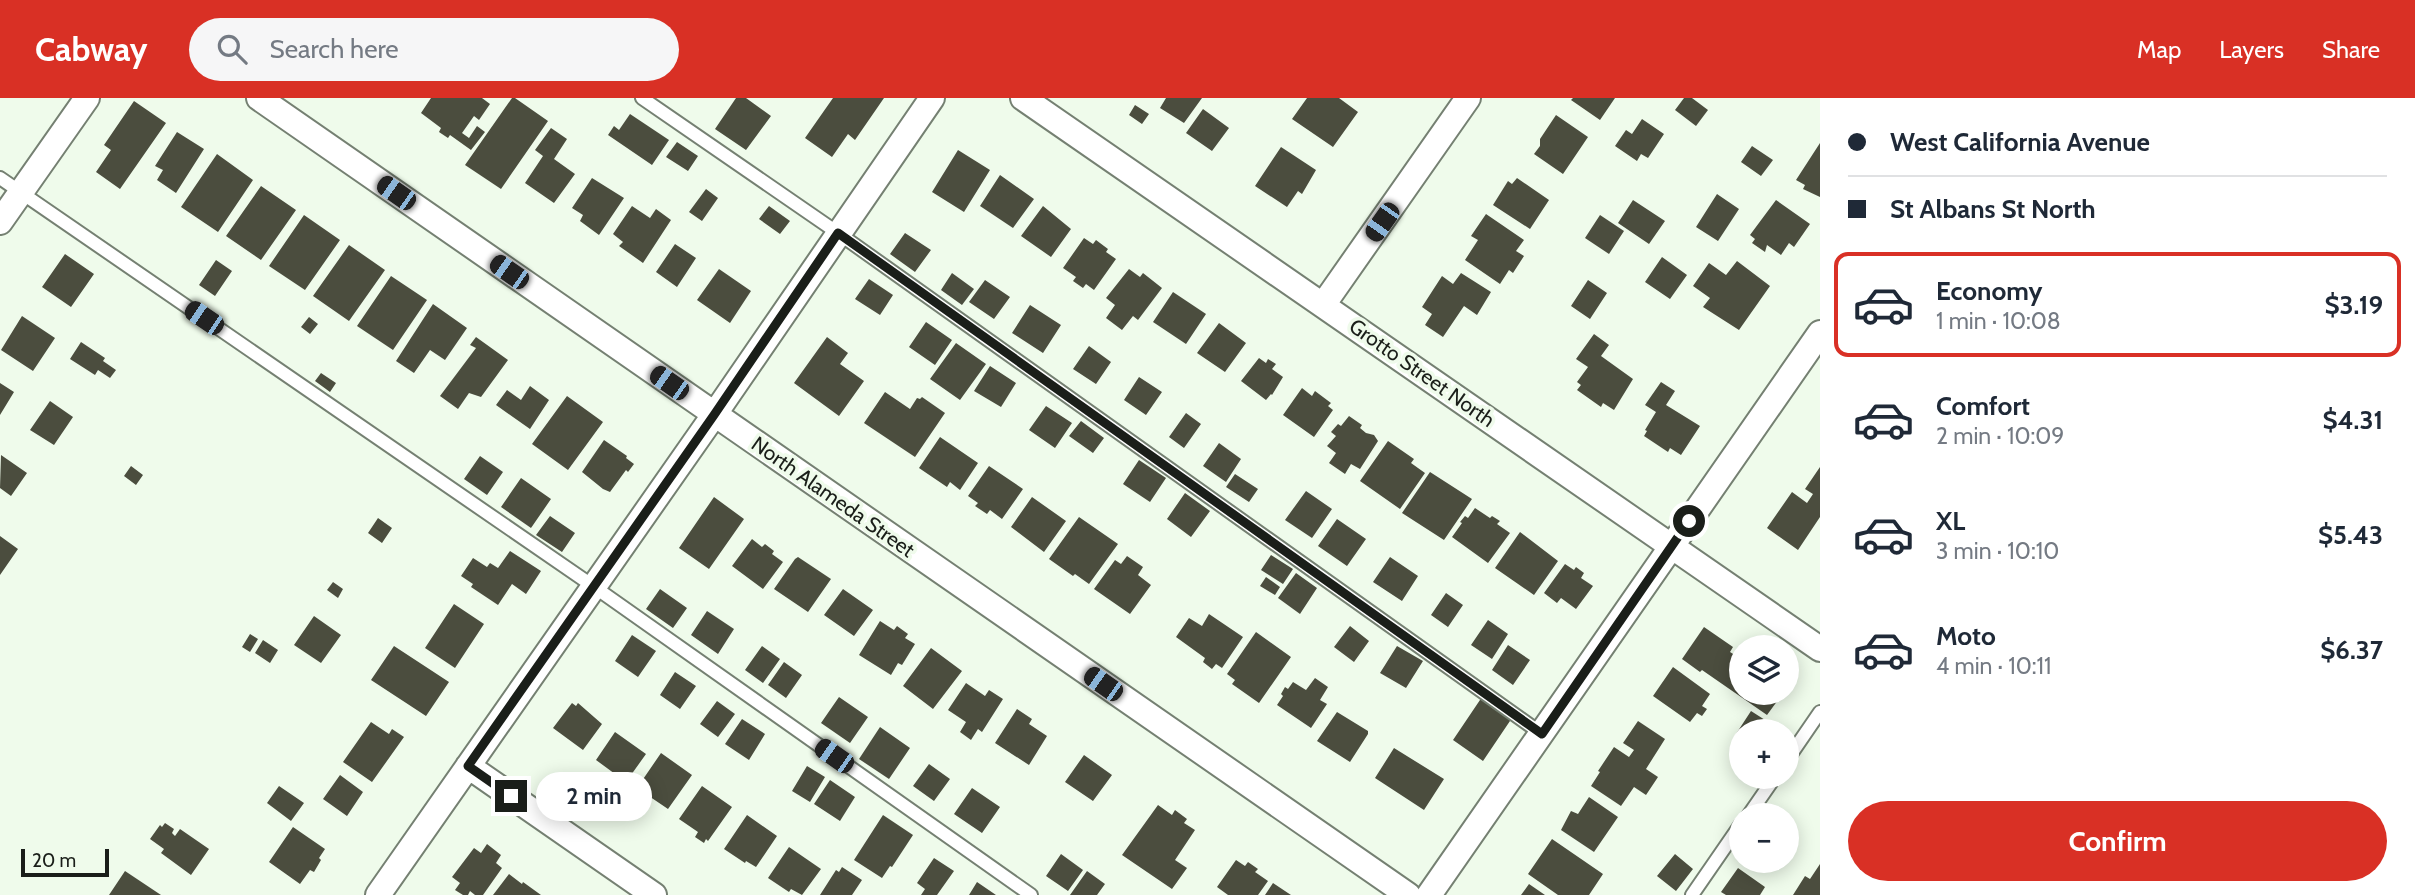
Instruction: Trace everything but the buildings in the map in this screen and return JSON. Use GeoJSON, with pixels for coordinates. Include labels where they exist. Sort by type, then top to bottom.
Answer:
{"type":"FeatureCollection","features":[{"type":"Feature","properties":{"kind":"street"},"geometry":{"type":"LineString","coordinates":[[0,222],[87,98]]}},
{"type":"Feature","properties":{"kind":"street","name":"North Alameda Street"},"geometry":{"type":"LineString","coordinates":[[259,98],[1408,895]]}},
{"type":"Feature","properties":{"kind":"street"},"geometry":{"type":"LineString","coordinates":[[378,895],[932,98]]}},
{"type":"Feature","properties":{"kind":"street","name":"Grotto Street North"},"geometry":{"type":"LineString","coordinates":[[1023,98],[1820,649]]}},
{"type":"Feature","properties":{"kind":"street"},"geometry":{"type":"LineString","coordinates":[[1323,305],[1468,98]]}},
{"type":"Feature","properties":{"kind":"street"},"geometry":{"type":"LineString","coordinates":[[1429,895],[1820,333]]}},
{"type":"Feature","properties":{"kind":"street"},"geometry":{"type":"LineString","coordinates":[[468,766],[654,895]]}},
{"type":"Feature","properties":{"kind":"lane"},"geometry":{"type":"LineString","coordinates":[[642,98],[838,233],[1542,734]]}},
{"type":"Feature","properties":{"kind":"lane"},"geometry":{"type":"LineString","coordinates":[[0,178],[593,586],[1031,895]]}},
{"type":"Feature","properties":{"kind":"lane"},"geometry":{"type":"LineString","coordinates":[[1799,743],[1820,712]]}},
{"type":"Feature","properties":{"kind":"lane"},"geometry":{"type":"LineString","coordinates":[[1692,895],[1729,841]]}},
{"type":"Feature","properties":{"kind":"route"},"geometry":{"type":"LineString","coordinates":[[511,796],[468,766],[838,233],[1542,734],[1689,521]]}}]}
